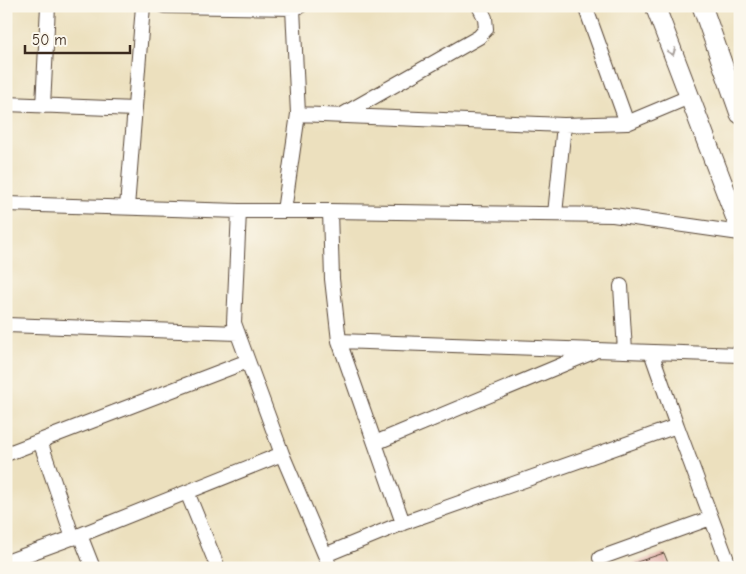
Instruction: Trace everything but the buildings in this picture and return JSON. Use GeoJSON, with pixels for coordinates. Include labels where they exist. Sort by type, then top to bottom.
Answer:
{"type":"FeatureCollection","features":[{"type":"Feature","properties":{"kind":"street"},"geometry":{"type":"LineString","coordinates":[[43,106],[48,6]]}},
{"type":"Feature","properties":{"kind":"street"},"geometry":{"type":"LineString","coordinates":[[127,207],[143,6]]}},
{"type":"Feature","properties":{"kind":"street"},"geometry":{"type":"LineString","coordinates":[[164,6],[297,7],[298,114],[284,211]]}},
{"type":"Feature","properties":{"kind":"street"},"geometry":{"type":"LineString","coordinates":[[341,116],[479,37],[486,29],[485,18],[479,6]]}},
{"type":"Feature","properties":{"kind":"street"},"geometry":{"type":"LineString","coordinates":[[585,6],[627,123]]}},
{"type":"Feature","properties":{"kind":"street"},"geometry":{"type":"LineString","coordinates":[[6,204],[284,211],[613,215],[740,231],[655,6]]}},
{"type":"Feature","properties":{"kind":"street"},"geometry":{"type":"LineString","coordinates":[[702,6],[740,114]]}},
{"type":"Feature","properties":{"kind":"street"},"geometry":{"type":"LineString","coordinates":[[298,114],[564,125],[627,123],[689,97]]}},
{"type":"Feature","properties":{"kind":"street"},"geometry":{"type":"LineString","coordinates":[[6,104],[135,109]]}},
{"type":"Feature","properties":{"kind":"street"},"geometry":{"type":"LineString","coordinates":[[555,214],[564,125]]}},
{"type":"Feature","properties":{"kind":"street"},"geometry":{"type":"LineString","coordinates":[[239,210],[234,323],[282,454],[327,561],[403,523],[677,426]]}},
{"type":"Feature","properties":{"kind":"street"},"geometry":{"type":"LineString","coordinates":[[330,211],[332,278],[339,341],[403,523]]}},
{"type":"Feature","properties":{"kind":"street"},"geometry":{"type":"LineString","coordinates":[[621,286],[625,351]]}},
{"type":"Feature","properties":{"kind":"street"},"geometry":{"type":"LineString","coordinates":[[6,325],[238,332]]}},
{"type":"Feature","properties":{"kind":"street"},"geometry":{"type":"LineString","coordinates":[[339,341],[740,355]]}},
{"type":"Feature","properties":{"kind":"street"},"geometry":{"type":"LineString","coordinates":[[375,443],[598,350]]}},
{"type":"Feature","properties":{"kind":"street"},"geometry":{"type":"LineString","coordinates":[[651,352],[730,568]]}},
{"type":"Feature","properties":{"kind":"street"},"geometry":{"type":"LineString","coordinates":[[6,454],[248,361]]}},
{"type":"Feature","properties":{"kind":"street"},"geometry":{"type":"LineString","coordinates":[[40,441],[76,536],[92,568]]}},
{"type":"Feature","properties":{"kind":"street"},"geometry":{"type":"LineString","coordinates":[[6,562],[282,454]]}},
{"type":"Feature","properties":{"kind":"street"},"geometry":{"type":"LineString","coordinates":[[187,492],[218,568]]}},
{"type":"Feature","properties":{"kind":"street"},"geometry":{"type":"LineString","coordinates":[[600,558],[711,518]]}}]}
